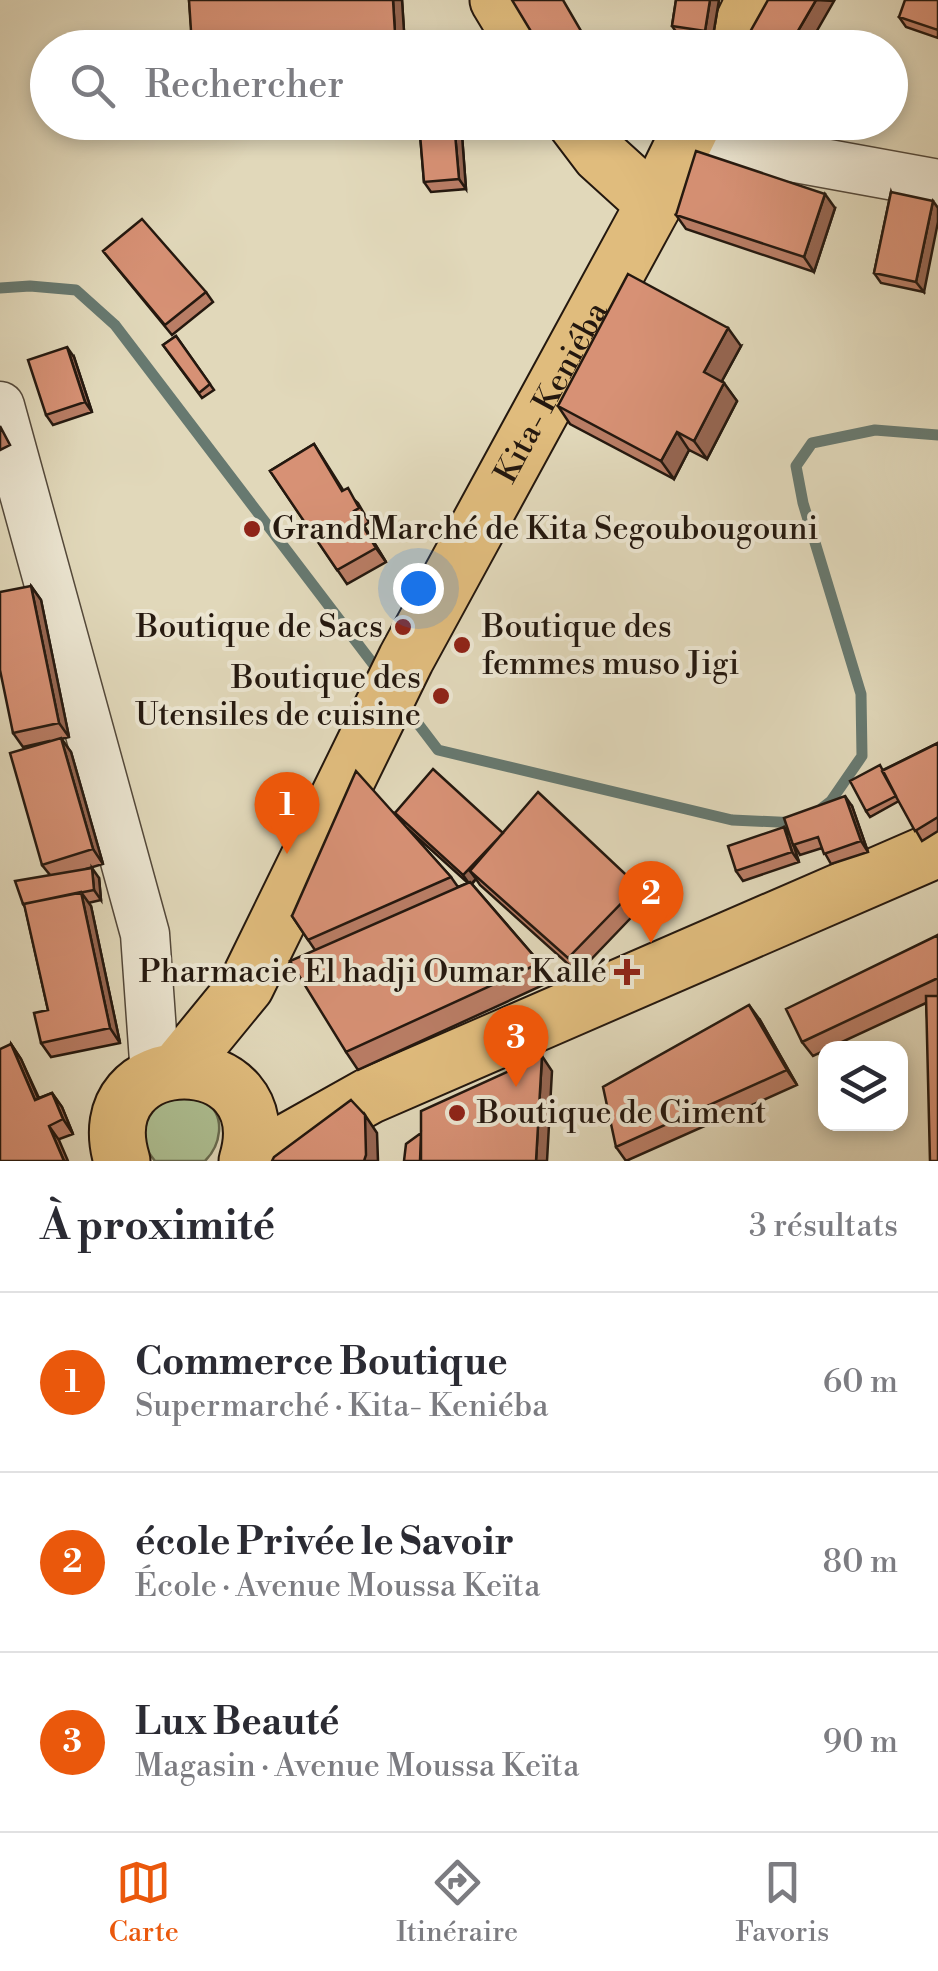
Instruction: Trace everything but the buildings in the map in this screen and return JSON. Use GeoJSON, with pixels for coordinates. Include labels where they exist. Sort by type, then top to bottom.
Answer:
{"type":"FeatureCollection","features":[{"type":"Feature","properties":{"kind":"main road"},"geometry":{"type":"LineString","coordinates":[[498,0],[516,30]]}},
{"type":"Feature","properties":{"kind":"main road"},"geometry":{"type":"LineString","coordinates":[[739,30],[754,0]]}},
{"type":"Feature","properties":{"kind":"main road"},"geometry":{"type":"LineString","coordinates":[[589,140],[654,204]]}},
{"type":"Feature","properties":{"kind":"main road","name":"Kita- Keniéba"},"geometry":{"type":"LineString","coordinates":[[246,986],[406,659],[685,140]]}},
{"type":"Feature","properties":{"kind":"main road"},"geometry":{"type":"LineString","coordinates":[[250,1161],[369,1096],[938,849]]}},
{"type":"Feature","properties":{"kind":"main road"},"geometry":{"type":"LineString","coordinates":[[122,1161],[117,1146],[118,1124],[125,1104],[138,1087],[167,1072],[246,986]]}},
{"type":"Feature","properties":{"kind":"main road"},"geometry":{"type":"LineString","coordinates":[[234,1090],[246,986]]}},
{"type":"Feature","properties":{"kind":"main road"},"geometry":{"type":"LineString","coordinates":[[167,1072],[199,1070],[234,1090],[251,1125],[250,1161]]}},
{"type":"Feature","properties":{"kind":"main road"},"geometry":{"type":"LineString","coordinates":[[234,1090],[293,1098],[369,1096]]}},
{"type":"Feature","properties":{"kind":"street"},"geometry":{"type":"LineString","coordinates":[[736,140],[938,184]]}},
{"type":"Feature","properties":{"kind":"street"},"geometry":{"type":"LineString","coordinates":[[0,406],[9,474],[145,934],[167,1072]]}},
{"type":"Feature","properties":{"kind":"green space"},"geometry":{"type":"Polygon","coordinates":[[[166,1095],[198,1099],[213,1108],[219,1132],[205,1161],[155,1161],[148,1151],[143,1126],[151,1110],[166,1095]]]}},
{"type":"Feature","properties":{"kind":"waterway"},"geometry":{"type":"LineString","coordinates":[[0,288],[76,290],[115,325],[380,673]]}},
{"type":"Feature","properties":{"kind":"waterway"},"geometry":{"type":"LineString","coordinates":[[822,808],[862,756],[861,694],[803,503],[796,466],[812,443],[875,430],[938,435]]}},
{"type":"Feature","properties":{"kind":"waterway"},"geometry":{"type":"LineString","coordinates":[[403,704],[438,750],[732,820],[798,823]]}},
{"type":"Feature","properties":{"kind":"place","name":"Grand Marché de Kita Segoubougouni"},"geometry":{"type":"Point","coordinates":[252,529]}},
{"type":"Feature","properties":{"kind":"place","name":"Boutique de Sacs"},"geometry":{"type":"Point","coordinates":[403,627]}},
{"type":"Feature","properties":{"kind":"place","name":"Boutique des femmes muso Jigi"},"geometry":{"type":"Point","coordinates":[462,645]}},
{"type":"Feature","properties":{"kind":"place","name":"Boutique des Utensiles de cuisine"},"geometry":{"type":"Point","coordinates":[441,696]}},
{"type":"Feature","properties":{"kind":"place","name":"Commerce Boutique"},"geometry":{"type":"Point","coordinates":[287,854]}},
{"type":"Feature","properties":{"kind":"place","name":"école Privée le Savoir"},"geometry":{"type":"Point","coordinates":[651,943]}},
{"type":"Feature","properties":{"kind":"place","name":"Pharmacie El hadji Oumar Kallé"},"geometry":{"type":"Point","coordinates":[627,972]}},
{"type":"Feature","properties":{"kind":"place","name":"Lux Beauté"},"geometry":{"type":"Point","coordinates":[516,1087]}},
{"type":"Feature","properties":{"kind":"place","name":"Boutique de Ciment"},"geometry":{"type":"Point","coordinates":[457,1113]}}]}
